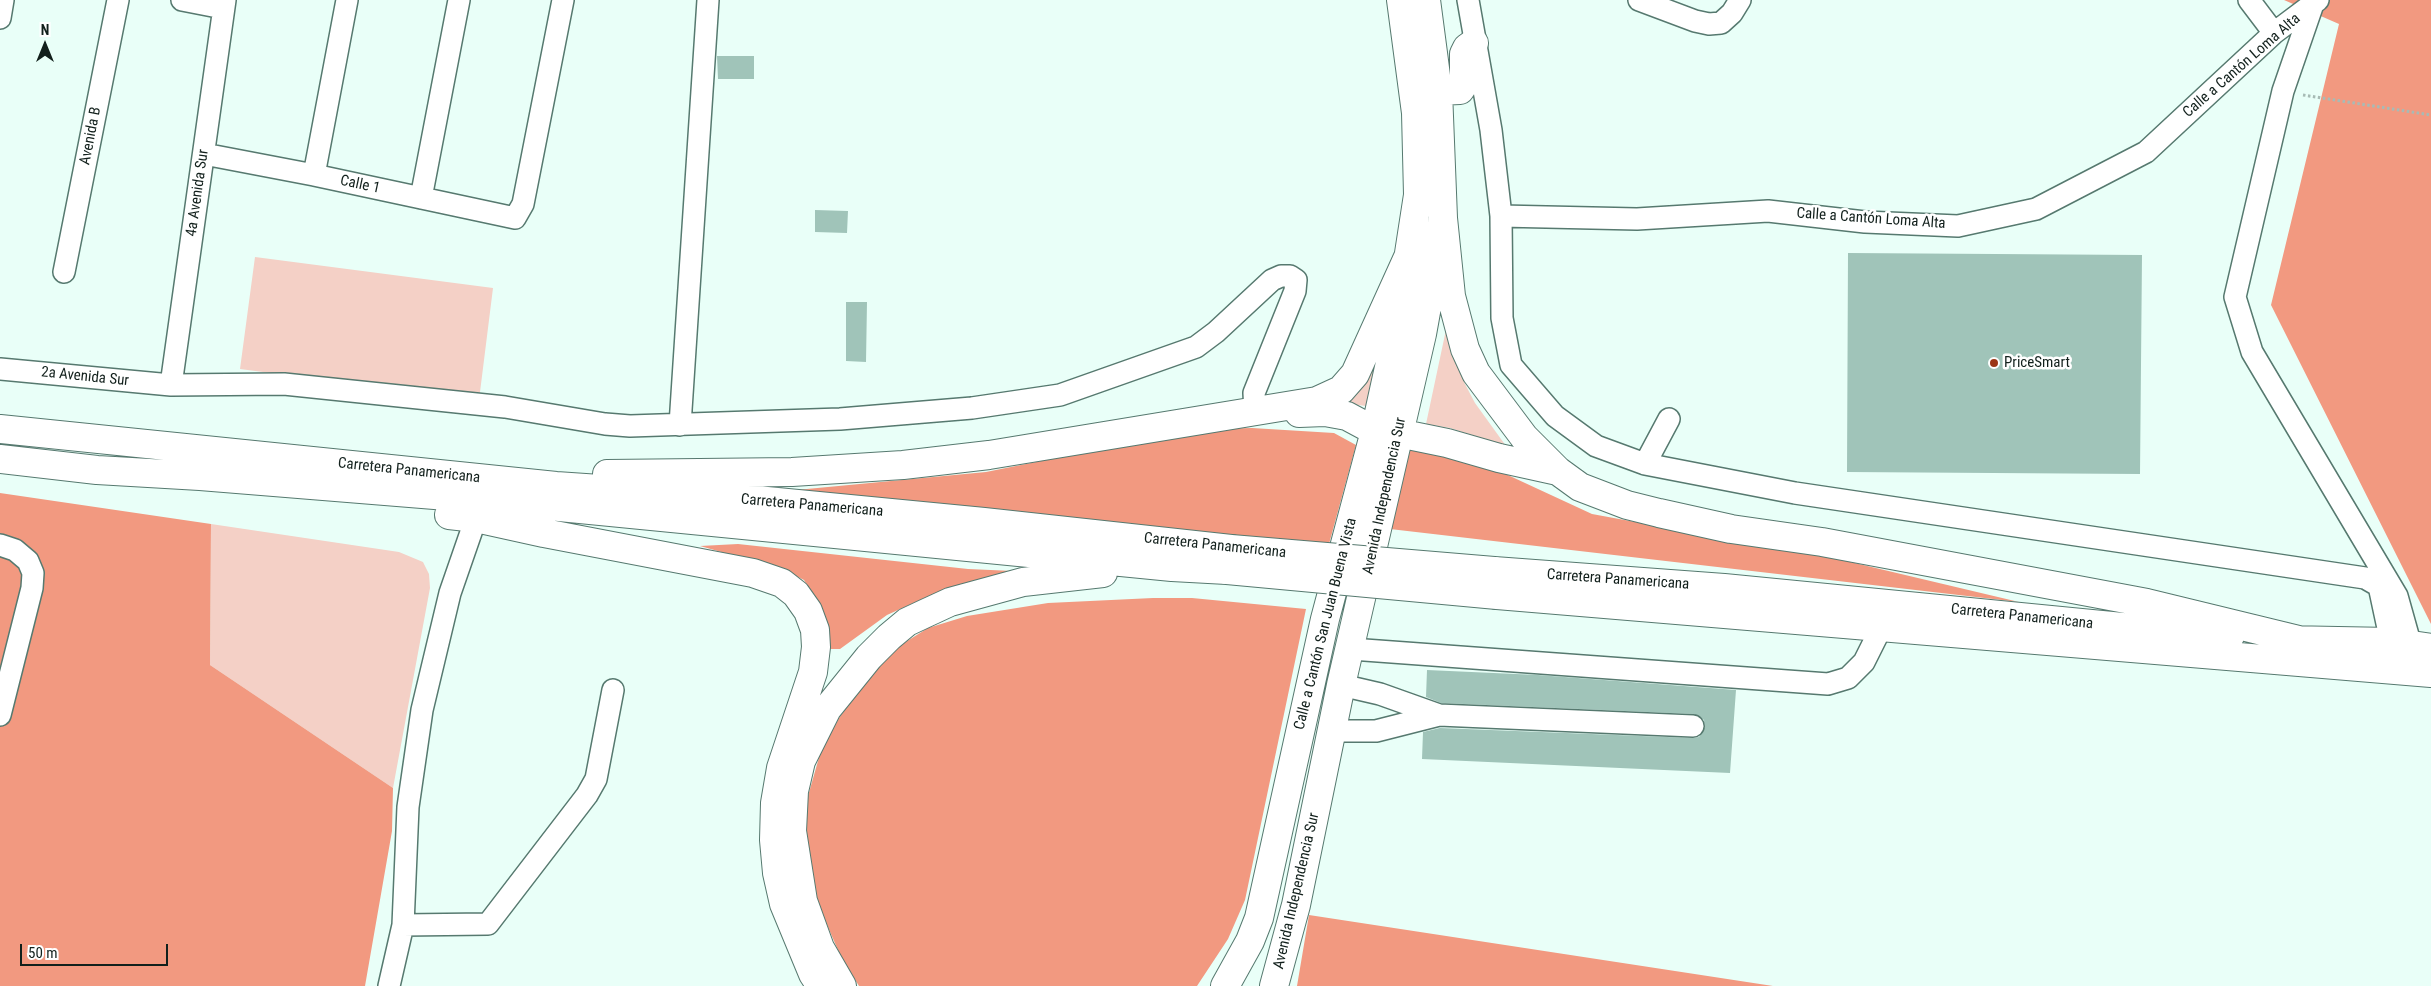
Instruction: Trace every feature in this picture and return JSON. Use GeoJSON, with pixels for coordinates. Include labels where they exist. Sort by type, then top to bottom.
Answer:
{"type":"FeatureCollection","features":[{"type":"Feature","properties":{"kind":"highway"},"geometry":{"type":"LineString","coordinates":[[277,458],[534,474],[792,472],[903,465],[989,455],[1317,401],[1341,390],[1355,374],[1366,355],[1409,255],[1418,195],[1416,113],[1400,0]]}},
{"type":"Feature","properties":{"kind":"highway","name":"Avenida Independencia Sur"},"geometry":{"type":"LineString","coordinates":[[1274,986],[1296,905],[1341,685],[1351,648],[1383,446],[1422,334],[1443,218],[1438,91],[1426,0]]}},
{"type":"Feature","properties":{"kind":"highway"},"geometry":{"type":"LineString","coordinates":[[1438,91],[1460,90],[1464,84],[1464,54],[1467,48],[1474,43]]}},
{"type":"Feature","properties":{"kind":"highway"},"geometry":{"type":"LineString","coordinates":[[1443,218],[1451,296],[1465,350],[1476,373],[1524,438],[1558,470],[1580,487],[1627,505],[1732,529],[1822,542],[2147,603],[2303,641]]}},
{"type":"Feature","properties":{"kind":"highway","name":"Calle a Cantón San Juan Buena Vista"},"geometry":{"type":"LineString","coordinates":[[1226,983],[1250,941],[1259,918],[1325,619],[1383,446],[1396,339],[1409,255]]}},
{"type":"Feature","properties":{"kind":"highway"},"geometry":{"type":"LineString","coordinates":[[1203,419],[1325,412],[1347,416],[1383,446],[1408,434],[1499,458],[1558,470]]}},
{"type":"Feature","properties":{"kind":"highway","name":"Carretera Panamericana"},"geometry":{"type":"LineString","coordinates":[[0,429],[556,486],[746,499],[984,522],[1229,560],[1495,583],[1882,626],[2249,660],[2431,673]]}},
{"type":"Feature","properties":{"kind":"highway","name":"Carretera Panamericana"},"geometry":{"type":"LineString","coordinates":[[0,459],[97,470],[200,476],[447,496],[1172,567],[1229,560]]}},
{"type":"Feature","properties":{"kind":"highway"},"geometry":{"type":"LineString","coordinates":[[200,476],[367,505],[476,518],[753,573],[782,583],[796,594],[808,611],[814,630],[816,647],[813,672],[781,768],[775,803],[774,840],[777,873],[784,904],[813,974],[821,986]]}},
{"type":"Feature","properties":{"kind":"highway"},"geometry":{"type":"LineString","coordinates":[[842,986],[820,948],[803,901],[792,831],[794,791],[801,761],[827,709],[840,692],[889,637],[907,622],[950,602],[1023,582],[1172,567]]}},
{"type":"Feature","properties":{"kind":"highway","name":"Carretera Panamericana"},"geometry":{"type":"LineString","coordinates":[[1495,583],[1724,588],[2163,632],[2303,641],[2411,645]]}},
{"type":"Feature","properties":{"kind":"highway"},"geometry":{"type":"LineString","coordinates":[[1226,983],[1238,978],[1258,986]]}},
{"type":"Feature","properties":{"kind":"street"},"geometry":{"type":"LineString","coordinates":[[0,18],[3,0]]}},
{"type":"Feature","properties":{"kind":"street","name":"Avenida B"},"geometry":{"type":"LineString","coordinates":[[64,272],[118,0]]}},
{"type":"Feature","properties":{"kind":"street"},"geometry":{"type":"LineString","coordinates":[[182,0],[224,4]]}},
{"type":"Feature","properties":{"kind":"street"},"geometry":{"type":"LineString","coordinates":[[314,175],[347,0]]}},
{"type":"Feature","properties":{"kind":"street"},"geometry":{"type":"LineString","coordinates":[[421,198],[459,0]]}},
{"type":"Feature","properties":{"kind":"street","name":"Calle 1"},"geometry":{"type":"LineString","coordinates":[[204,154],[314,175],[516,218],[523,204],[563,0]]}},
{"type":"Feature","properties":{"kind":"street"},"geometry":{"type":"LineString","coordinates":[[680,425],[708,0]]}},
{"type":"Feature","properties":{"kind":"street"},"geometry":{"type":"LineString","coordinates":[[1468,0],[1474,43],[1491,130],[1501,216],[1502,318],[1511,365],[1555,416],[1596,446],[1645,464],[1795,493],[2365,578],[2379,586],[2411,645]]}},
{"type":"Feature","properties":{"kind":"street"},"geometry":{"type":"LineString","coordinates":[[1639,0],[1695,21],[1709,24],[1721,23],[1740,0]]}},
{"type":"Feature","properties":{"kind":"street"},"geometry":{"type":"LineString","coordinates":[[2249,0],[2274,34]]}},
{"type":"Feature","properties":{"kind":"street"},"geometry":{"type":"LineString","coordinates":[[2316,2],[2283,91],[2235,298],[2252,352],[2397,596],[2411,645]]}},
{"type":"Feature","properties":{"kind":"street","name":"Calle a Cantón Loma Alta"},"geometry":{"type":"LineString","coordinates":[[1501,216],[1637,219],[1768,211],[1865,222],[1958,226],[2036,209],[2146,152],[2274,34],[2316,2]]}},
{"type":"Feature","properties":{"kind":"street","name":"4a Avenida Sur"},"geometry":{"type":"LineString","coordinates":[[171,385],[224,4]]}},
{"type":"Feature","properties":{"kind":"street","name":"2a Avenida Sur"},"geometry":{"type":"LineString","coordinates":[[0,369],[171,385],[284,384],[505,407],[605,424],[680,425],[885,415],[972,408],[1060,395],[1196,347],[1216,332],[1272,280],[1281,276],[1290,276],[1296,280],[1295,291],[1254,393],[1255,412]]}},
{"type":"Feature","properties":{"kind":"street"},"geometry":{"type":"LineString","coordinates":[[1645,464],[1668,419]]}},
{"type":"Feature","properties":{"kind":"street"},"geometry":{"type":"LineString","coordinates":[[388,986],[403,925],[408,808],[420,718],[450,593],[476,518]]}},
{"type":"Feature","properties":{"kind":"street"},"geometry":{"type":"LineString","coordinates":[[0,545],[15,550],[28,561],[33,573],[32,588],[0,715]]}},
{"type":"Feature","properties":{"kind":"street"},"geometry":{"type":"LineString","coordinates":[[1351,648],[1828,684],[1848,678],[1864,662],[1882,626]]}},
{"type":"Feature","properties":{"kind":"street"},"geometry":{"type":"LineString","coordinates":[[1341,685],[1380,694],[1438,715]]}},
{"type":"Feature","properties":{"kind":"street"},"geometry":{"type":"LineString","coordinates":[[403,925],[488,924],[587,795],[596,779],[613,690]]}},
{"type":"Feature","properties":{"kind":"street"},"geometry":{"type":"LineString","coordinates":[[1332,731],[1376,731],[1438,715],[1694,726]]}},
{"type":"Feature","properties":{"kind":"path"},"geometry":{"type":"LineString","coordinates":[[2283,91],[2431,115]]}},
{"type":"Feature","properties":{"kind":"shaded area"},"geometry":{"type":"Polygon","coordinates":[[[2284,0],[2431,0],[2431,624],[2271,305],[2339,24],[2284,0]]]}},
{"type":"Feature","properties":{"kind":"shaded area"},"geometry":{"type":"Polygon","coordinates":[[[255,257],[493,288],[479,400],[240,369],[255,257]]]}},
{"type":"Feature","properties":{"kind":"shaded area"},"geometry":{"type":"Polygon","coordinates":[[[1447,325],[1465,384],[1475,403],[1506,446],[1450,428],[1426,424],[1447,325]]]}},
{"type":"Feature","properties":{"kind":"shaded area"},"geometry":{"type":"Polygon","coordinates":[[[1377,364],[1373,407],[1344,403],[1354,389],[1377,364]]]}},
{"type":"Feature","properties":{"kind":"shaded area"},"geometry":{"type":"Polygon","coordinates":[[[1252,428],[1334,433],[1356,445],[1329,544],[733,496],[986,472],[1201,429],[1252,428]]]}},
{"type":"Feature","properties":{"kind":"shaded area"},"geometry":{"type":"Polygon","coordinates":[[[1407,449],[1439,450],[1484,464],[1592,514],[1842,560],[2019,602],[1390,529],[1407,449]]]}},
{"type":"Feature","properties":{"kind":"shaded area"},"geometry":{"type":"Polygon","coordinates":[[[0,493],[211,524],[210,665],[393,788],[392,831],[365,986],[0,986],[0,493]]]}},
{"type":"Feature","properties":{"kind":"shaded area"},"geometry":{"type":"Polygon","coordinates":[[[211,524],[399,552],[423,562],[429,574],[430,588],[393,788],[210,665],[211,524]]]}},
{"type":"Feature","properties":{"kind":"shaded area"},"geometry":{"type":"Polygon","coordinates":[[[738,544],[968,569],[1036,572],[931,595],[887,615],[840,649],[828,649],[823,612],[804,580],[782,569],[700,546],[738,544]]]}},
{"type":"Feature","properties":{"kind":"shaded area"},"geometry":{"type":"Polygon","coordinates":[[[1192,598],[1306,609],[1245,900],[1228,939],[1197,986],[859,986],[841,957],[814,895],[807,859],[804,810],[820,754],[839,718],[863,685],[896,648],[928,628],[967,616],[1048,603],[1192,598]]]}},
{"type":"Feature","properties":{"kind":"shaded area"},"geometry":{"type":"Polygon","coordinates":[[[1309,915],[1773,986],[1297,986],[1309,915]]]}},
{"type":"Feature","properties":{"kind":"building"},"geometry":{"type":"Polygon","coordinates":[[[717,56],[754,56],[754,79],[718,79],[717,56]]]}},
{"type":"Feature","properties":{"kind":"building"},"geometry":{"type":"Polygon","coordinates":[[[815,210],[848,211],[847,233],[815,232],[815,210]]]}},
{"type":"Feature","properties":{"kind":"building","name":"PriceSmart"},"geometry":{"type":"Polygon","coordinates":[[[1848,253],[2142,255],[2140,474],[1847,472],[1848,253]]]}},
{"type":"Feature","properties":{"kind":"building"},"geometry":{"type":"Polygon","coordinates":[[[846,302],[867,302],[866,362],[846,361],[846,302]]]}},
{"type":"Feature","properties":{"kind":"building"},"geometry":{"type":"Polygon","coordinates":[[[1427,670],[1538,675],[1736,690],[1730,773],[1422,759],[1423,732],[1440,728],[1692,738],[1699,737],[1705,727],[1704,720],[1694,714],[1441,703],[1426,697],[1427,670]]]}},
{"type":"Feature","properties":{"kind":"place","name":"PriceSmart"},"geometry":{"type":"Point","coordinates":[1994,363]}}]}
